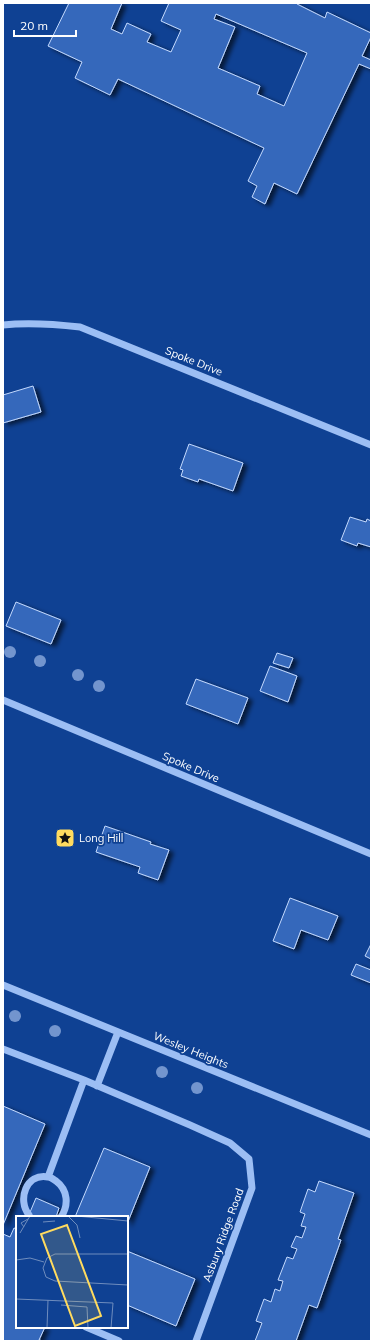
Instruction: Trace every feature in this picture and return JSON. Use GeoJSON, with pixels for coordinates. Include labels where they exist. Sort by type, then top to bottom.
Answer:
{"type":"FeatureCollection","features":[{"type":"Feature","properties":{"kind":"street","name":"Spoke Drive"},"geometry":{"type":"LineString","coordinates":[[3,325],[27,323],[80,327],[371,445]]}},
{"type":"Feature","properties":{"kind":"street","name":"Spoke Drive"},"geometry":{"type":"LineString","coordinates":[[3,700],[371,854]]}},
{"type":"Feature","properties":{"kind":"street","name":"Wesley Heights"},"geometry":{"type":"LineString","coordinates":[[3,985],[371,1135]]}},
{"type":"Feature","properties":{"kind":"street"},"geometry":{"type":"LineString","coordinates":[[97,1086],[118,1032]]}},
{"type":"Feature","properties":{"kind":"street","name":"Asbury Ridge Road"},"geometry":{"type":"LineString","coordinates":[[3,1049],[84,1080],[190,1125],[230,1143],[249,1159],[252,1188],[196,1341]]}},
{"type":"Feature","properties":{"kind":"street"},"geometry":{"type":"LineString","coordinates":[[48,1176],[84,1080]]}},
{"type":"Feature","properties":{"kind":"street"},"geometry":{"type":"LineString","coordinates":[[29,1215],[23,1204],[23,1196],[26,1188],[30,1182],[37,1178],[48,1176],[58,1183],[65,1192],[66,1206],[61,1216]]}},
{"type":"Feature","properties":{"kind":"street"},"geometry":{"type":"LineString","coordinates":[[88,1328],[119,1341]]}},
{"type":"Feature","properties":{"kind":"building"},"geometry":{"type":"Polygon","coordinates":[[[69,3],[122,3],[111,29],[122,34],[127,23],[151,34],[147,42],[171,52],[181,30],[161,21],[169,3],[297,3],[325,18],[327,12],[371,33],[371,37],[362,56],[371,60],[371,69],[359,64],[297,194],[274,183],[265,204],[252,197],[257,186],[248,181],[264,148],[118,79],[110,95],[75,78],[82,62],[48,46],[69,3]],[[216,14],[214,19],[235,27],[218,68],[260,86],[257,94],[284,106],[307,53],[216,14]]]}},
{"type":"Feature","properties":{"kind":"building"},"geometry":{"type":"Polygon","coordinates":[[[33,386],[41,412],[3,423],[3,395],[33,386]]]}},
{"type":"Feature","properties":{"kind":"building"},"geometry":{"type":"Polygon","coordinates":[[[189,444],[243,463],[233,491],[199,479],[198,482],[181,476],[183,470],[180,469],[189,444]]]}},
{"type":"Feature","properties":{"kind":"building"},"geometry":{"type":"Polygon","coordinates":[[[350,517],[366,522],[367,519],[371,521],[371,547],[358,543],[357,546],[341,540],[350,517]]]}},
{"type":"Feature","properties":{"kind":"building"},"geometry":{"type":"Polygon","coordinates":[[[16,602],[61,620],[51,644],[6,626],[16,602]]]}},
{"type":"Feature","properties":{"kind":"building"},"geometry":{"type":"Polygon","coordinates":[[[277,653],[293,658],[289,668],[273,663],[277,653]]]}},
{"type":"Feature","properties":{"kind":"building"},"geometry":{"type":"Polygon","coordinates":[[[270,666],[297,676],[288,702],[260,691],[270,666]]]}},
{"type":"Feature","properties":{"kind":"building"},"geometry":{"type":"Polygon","coordinates":[[[196,679],[248,698],[238,724],[186,704],[196,679]]]}},
{"type":"Feature","properties":{"kind":"building"},"geometry":{"type":"Polygon","coordinates":[[[105,826],[169,850],[158,880],[138,873],[140,867],[96,852],[105,826]]]}},
{"type":"Feature","properties":{"kind":"building"},"geometry":{"type":"Polygon","coordinates":[[[290,898],[338,916],[328,940],[301,930],[294,949],[273,941],[290,898]]]}},
{"type":"Feature","properties":{"kind":"building"},"geometry":{"type":"Polygon","coordinates":[[[371,944],[371,959],[365,956],[371,944]]]}},
{"type":"Feature","properties":{"kind":"building"},"geometry":{"type":"Polygon","coordinates":[[[356,964],[371,970],[371,983],[351,975],[356,964]]]}},
{"type":"Feature","properties":{"kind":"building"},"geometry":{"type":"Polygon","coordinates":[[[3,1106],[45,1124],[3,1225],[3,1106]]]}},
{"type":"Feature","properties":{"kind":"building"},"geometry":{"type":"Polygon","coordinates":[[[104,1148],[150,1167],[128,1222],[128,1216],[75,1216],[104,1148]]]}},
{"type":"Feature","properties":{"kind":"building"},"geometry":{"type":"Polygon","coordinates":[[[319,1181],[354,1193],[338,1239],[341,1240],[317,1308],[309,1305],[296,1341],[255,1341],[262,1323],[256,1321],[264,1299],[271,1302],[275,1289],[280,1291],[283,1281],[278,1280],[287,1257],[293,1259],[297,1249],[291,1247],[296,1236],[302,1238],[306,1227],[301,1226],[305,1214],[300,1212],[308,1189],[315,1192],[319,1181]]]}},
{"type":"Feature","properties":{"kind":"building"},"geometry":{"type":"Polygon","coordinates":[[[36,1198],[59,1208],[56,1216],[28,1216],[36,1198]]]}},
{"type":"Feature","properties":{"kind":"building"},"geometry":{"type":"Polygon","coordinates":[[[14,1228],[16,1229],[16,1328],[45,1328],[39,1340],[43,1341],[3,1341],[3,1234],[10,1237],[14,1228]]]}},
{"type":"Feature","properties":{"kind":"building"},"geometry":{"type":"Polygon","coordinates":[[[128,1251],[195,1279],[176,1326],[128,1305],[128,1251]]]}},
{"type":"Feature","properties":{"kind":"place","name":"Long Hill"},"geometry":{"type":"Point","coordinates":[65,838]}}]}
